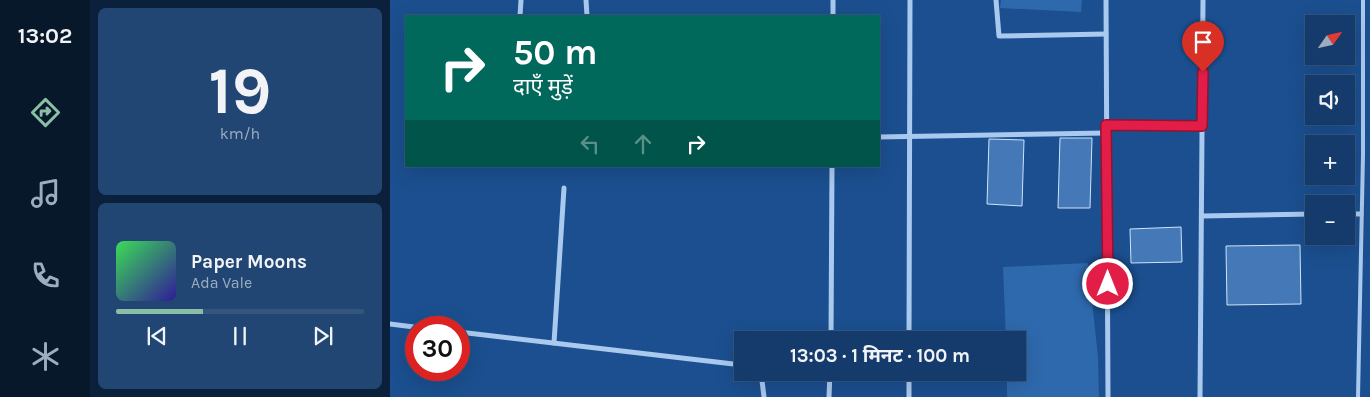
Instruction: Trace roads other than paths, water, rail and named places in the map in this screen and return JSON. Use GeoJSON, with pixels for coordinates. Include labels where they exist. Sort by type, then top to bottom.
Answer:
{"type":"FeatureCollection","features":[{"type":"Feature","properties":{"kind":"street"},"geometry":{"type":"LineString","coordinates":[[520,15],[521,0]]}},
{"type":"Feature","properties":{"kind":"street"},"geometry":{"type":"LineString","coordinates":[[586,0],[587,15]]}},
{"type":"Feature","properties":{"kind":"street"},"geometry":{"type":"LineString","coordinates":[[833,0],[833,15]]}},
{"type":"Feature","properties":{"kind":"street"},"geometry":{"type":"LineString","coordinates":[[908,331],[910,0]]}},
{"type":"Feature","properties":{"kind":"street"},"geometry":{"type":"LineString","coordinates":[[996,0],[999,36],[1106,34]]}},
{"type":"Feature","properties":{"kind":"street"},"geometry":{"type":"LineString","coordinates":[[1106,0],[1108,397]]}},
{"type":"Feature","properties":{"kind":"street"},"geometry":{"type":"LineString","coordinates":[[1200,397],[1203,0]]}},
{"type":"Feature","properties":{"kind":"street"},"geometry":{"type":"LineString","coordinates":[[1106,125],[1202,126]]}},
{"type":"Feature","properties":{"kind":"street"},"geometry":{"type":"LineString","coordinates":[[880,137],[1106,133]]}},
{"type":"Feature","properties":{"kind":"street"},"geometry":{"type":"LineString","coordinates":[[831,331],[832,167]]}},
{"type":"Feature","properties":{"kind":"street"},"geometry":{"type":"LineString","coordinates":[[554,342],[564,188]]}},
{"type":"Feature","properties":{"kind":"street"},"geometry":{"type":"LineString","coordinates":[[1202,216],[1305,214]]}},
{"type":"Feature","properties":{"kind":"street"},"geometry":{"type":"LineString","coordinates":[[1355,214],[1361,214]]}},
{"type":"Feature","properties":{"kind":"street"},"geometry":{"type":"LineString","coordinates":[[390,324],[405,326]]}},
{"type":"Feature","properties":{"kind":"street"},"geometry":{"type":"LineString","coordinates":[[470,333],[734,364]]}},
{"type":"Feature","properties":{"kind":"street"},"geometry":{"type":"LineString","coordinates":[[762,381],[764,397]]}},
{"type":"Feature","properties":{"kind":"street"},"geometry":{"type":"LineString","coordinates":[[829,397],[830,381]]}},
{"type":"Feature","properties":{"kind":"street"},"geometry":{"type":"LineString","coordinates":[[908,381],[908,397]]}},
{"type":"Feature","properties":{"kind":"lane"},"geometry":{"type":"LineString","coordinates":[[1358,397],[1363,0]]}}]}
